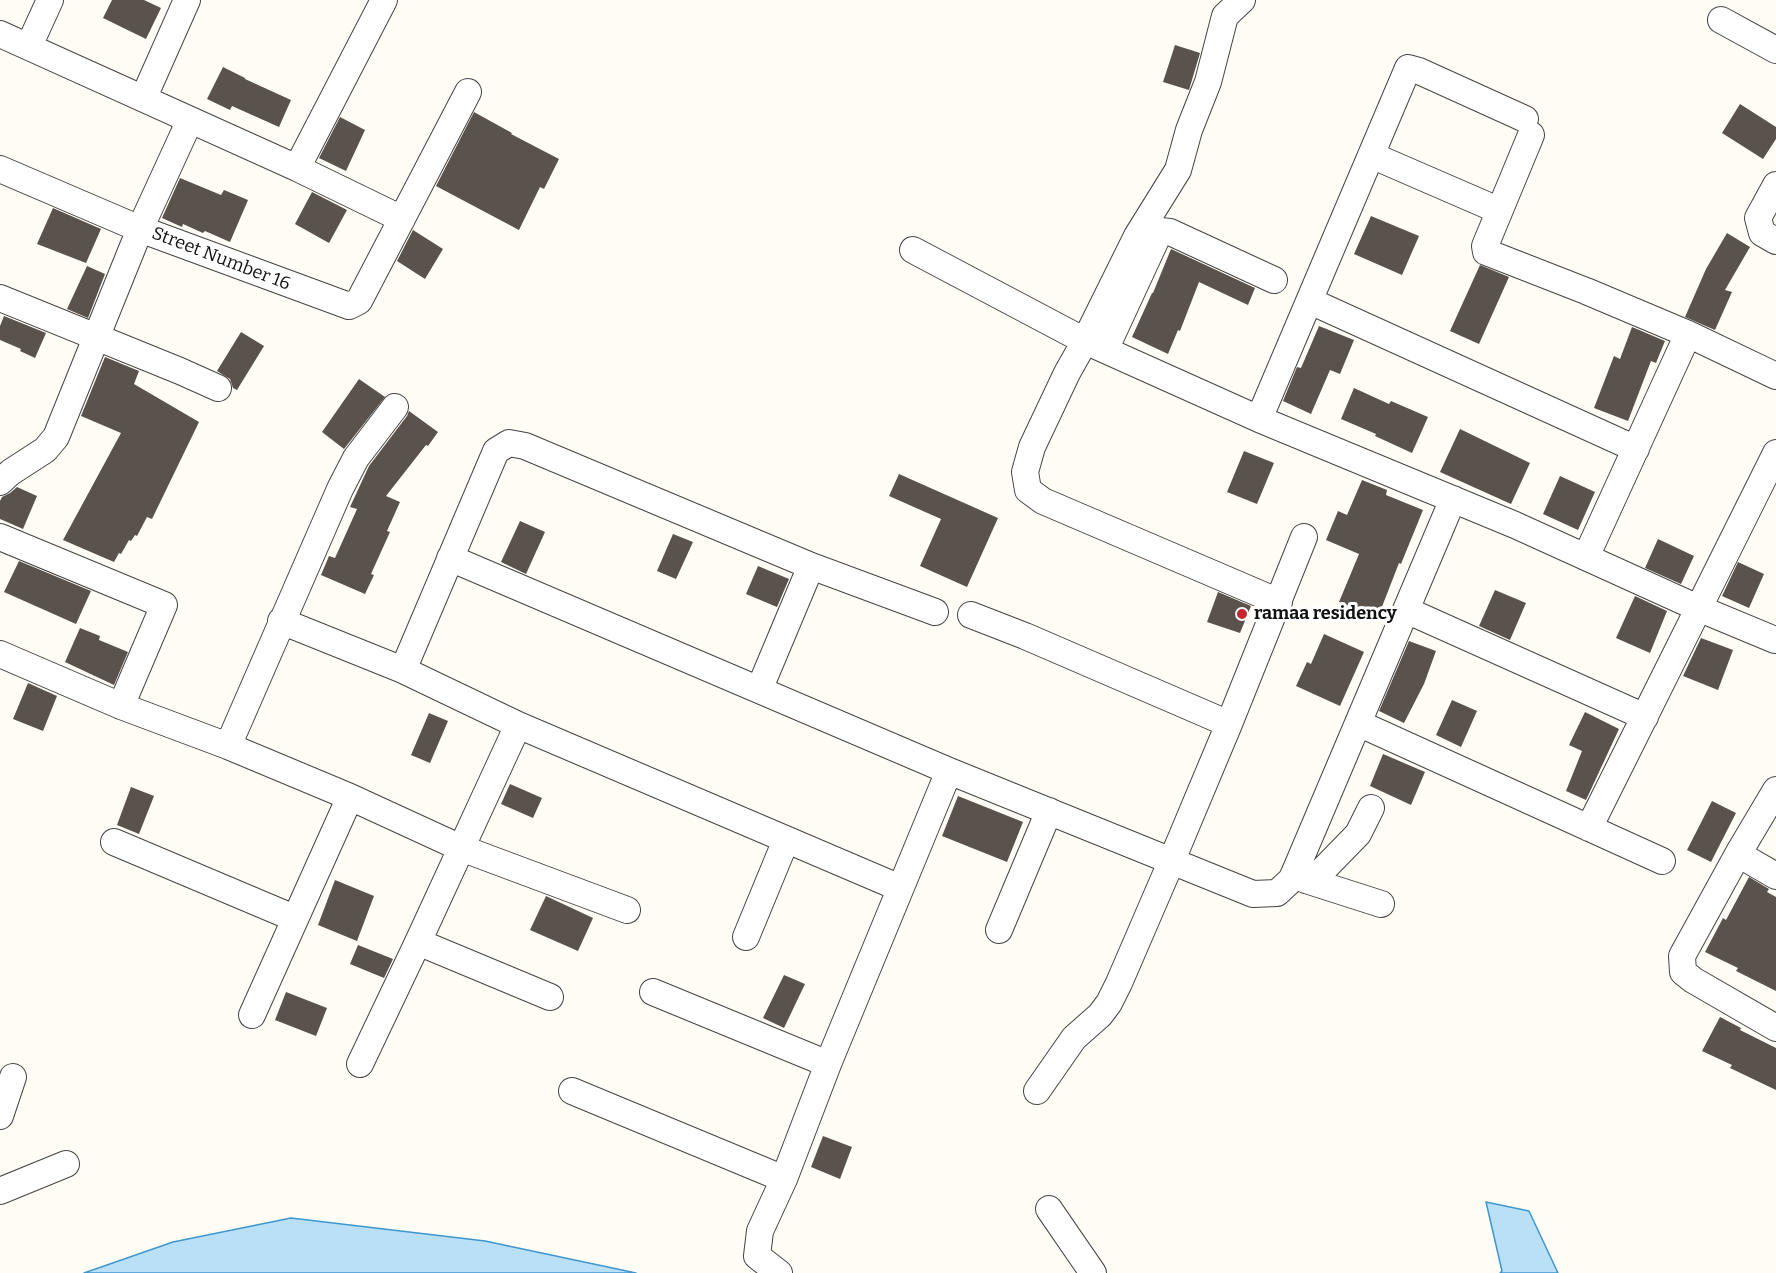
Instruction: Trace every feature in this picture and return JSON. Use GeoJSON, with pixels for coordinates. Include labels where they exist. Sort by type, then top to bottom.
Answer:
{"type":"FeatureCollection","features":[{"type":"Feature","properties":{"kind":"street"},"geometry":{"type":"LineString","coordinates":[[29,46],[50,0]]}},
{"type":"Feature","properties":{"kind":"street"},"geometry":{"type":"LineString","coordinates":[[144,97],[187,0]]}},
{"type":"Feature","properties":{"kind":"street"},"geometry":{"type":"LineString","coordinates":[[297,168],[384,0]]}},
{"type":"Feature","properties":{"kind":"street"},"geometry":{"type":"LineString","coordinates":[[1095,345],[1137,236],[1178,170],[1189,130],[1208,82],[1225,16],[1242,0]]}},
{"type":"Feature","properties":{"kind":"street"},"geometry":{"type":"LineString","coordinates":[[1721,20],[1776,50]]}},
{"type":"Feature","properties":{"kind":"street"},"geometry":{"type":"LineString","coordinates":[[0,34],[144,97],[402,219]]}},
{"type":"Feature","properties":{"kind":"street"},"geometry":{"type":"LineString","coordinates":[[1258,419],[1408,68],[1419,71],[1528,127],[1485,246],[1486,252],[1688,334],[1776,376]]}},
{"type":"Feature","properties":{"kind":"street","name":"Street Number 16"},"geometry":{"type":"LineString","coordinates":[[0,169],[140,229],[349,306],[359,301],[468,92]]}},
{"type":"Feature","properties":{"kind":"street"},"geometry":{"type":"LineString","coordinates":[[0,482],[45,450],[56,437],[140,229],[190,120]]}},
{"type":"Feature","properties":{"kind":"street"},"geometry":{"type":"LineString","coordinates":[[1371,155],[1491,207]]}},
{"type":"Feature","properties":{"kind":"street"},"geometry":{"type":"LineString","coordinates":[[1776,185],[1758,218],[1762,233],[1776,241]]}},
{"type":"Feature","properties":{"kind":"street"},"geometry":{"type":"LineString","coordinates":[[1274,280],[1170,232],[1160,231],[1095,345],[1067,373],[1032,447],[1024,472],[1028,490],[1043,501],[1279,602]]}},
{"type":"Feature","properties":{"kind":"street"},"geometry":{"type":"LineString","coordinates":[[913,250],[1095,345],[1258,419],[1453,499],[1775,640]]}},
{"type":"Feature","properties":{"kind":"street"},"geometry":{"type":"LineString","coordinates":[[1,301],[218,388]]}},
{"type":"Feature","properties":{"kind":"street"},"geometry":{"type":"LineString","coordinates":[[1310,301],[1636,449]]}},
{"type":"Feature","properties":{"kind":"street"},"geometry":{"type":"LineString","coordinates":[[1586,557],[1688,334]]}},
{"type":"Feature","properties":{"kind":"street"},"geometry":{"type":"LineString","coordinates":[[228,746],[337,495],[356,458],[395,407]]}},
{"type":"Feature","properties":{"kind":"street"},"geometry":{"type":"LineString","coordinates":[[404,670],[496,451],[509,443],[525,446],[811,566],[935,612]]}},
{"type":"Feature","properties":{"kind":"street"},"geometry":{"type":"LineString","coordinates":[[1589,828],[1776,453]]}},
{"type":"Feature","properties":{"kind":"street"},"geometry":{"type":"LineString","coordinates":[[1300,877],[1358,723],[1453,499]]}},
{"type":"Feature","properties":{"kind":"street"},"geometry":{"type":"LineString","coordinates":[[0,537],[164,605],[121,705]]}},
{"type":"Feature","properties":{"kind":"street"},"geometry":{"type":"LineString","coordinates":[[1037,1091],[1074,1038],[1104,1009],[1119,983],[1229,724],[1304,537]]}},
{"type":"Feature","properties":{"kind":"street"},"geometry":{"type":"LineString","coordinates":[[450,558],[949,771],[1253,894],[1276,893],[1291,880],[1319,874],[1358,834],[1371,808]]}},
{"type":"Feature","properties":{"kind":"street"},"geometry":{"type":"LineString","coordinates":[[759,690],[811,566]]}},
{"type":"Feature","properties":{"kind":"street"},"geometry":{"type":"LineString","coordinates":[[1406,610],[1645,717]]}},
{"type":"Feature","properties":{"kind":"street"},"geometry":{"type":"LineString","coordinates":[[971,615],[1229,724]]}},
{"type":"Feature","properties":{"kind":"street"},"geometry":{"type":"LineString","coordinates":[[281,621],[404,670],[518,725],[900,888]]}},
{"type":"Feature","properties":{"kind":"street"},"geometry":{"type":"LineString","coordinates":[[0,654],[350,797],[461,848],[627,910]]}},
{"type":"Feature","properties":{"kind":"street"},"geometry":{"type":"LineString","coordinates":[[1358,723],[1662,861]]}},
{"type":"Feature","properties":{"kind":"street"},"geometry":{"type":"LineString","coordinates":[[360,1064],[518,725]]}},
{"type":"Feature","properties":{"kind":"street"},"geometry":{"type":"LineString","coordinates":[[779,1273],[757,1256],[760,1231],[784,1179],[828,1064],[949,771]]}},
{"type":"Feature","properties":{"kind":"street"},"geometry":{"type":"LineString","coordinates":[[1776,790],[1682,956],[1683,972],[1693,980],[1776,1028]]}},
{"type":"Feature","properties":{"kind":"street"},"geometry":{"type":"LineString","coordinates":[[252,1015],[350,797]]}},
{"type":"Feature","properties":{"kind":"street"},"geometry":{"type":"LineString","coordinates":[[999,930],[1049,811]]}},
{"type":"Feature","properties":{"kind":"street"},"geometry":{"type":"LineString","coordinates":[[746,937],[786,840]]}},
{"type":"Feature","properties":{"kind":"street"},"geometry":{"type":"LineString","coordinates":[[114,842],[294,918]]}},
{"type":"Feature","properties":{"kind":"street"},"geometry":{"type":"LineString","coordinates":[[1738,854],[1776,876]]}},
{"type":"Feature","properties":{"kind":"street"},"geometry":{"type":"LineString","coordinates":[[1300,877],[1381,904]]}},
{"type":"Feature","properties":{"kind":"street"},"geometry":{"type":"LineString","coordinates":[[418,942],[550,997]]}},
{"type":"Feature","properties":{"kind":"street"},"geometry":{"type":"LineString","coordinates":[[653,992],[828,1064]]}},
{"type":"Feature","properties":{"kind":"street"},"geometry":{"type":"LineString","coordinates":[[0,1116],[13,1077]]}},
{"type":"Feature","properties":{"kind":"street"},"geometry":{"type":"LineString","coordinates":[[572,1091],[784,1179]]}},
{"type":"Feature","properties":{"kind":"street"},"geometry":{"type":"LineString","coordinates":[[0,1191],[66,1164]]}},
{"type":"Feature","properties":{"kind":"street"},"geometry":{"type":"LineString","coordinates":[[1049,1209],[1093,1273]]}},
{"type":"Feature","properties":{"kind":"water"},"geometry":{"type":"Polygon","coordinates":[[[1486,1202],[1529,1211],[1558,1273],[1500,1273],[1502,1271],[1486,1202]]]}},
{"type":"Feature","properties":{"kind":"water"},"geometry":{"type":"Polygon","coordinates":[[[291,1218],[485,1241],[636,1273],[84,1273],[173,1242],[291,1218]]]}},
{"type":"Feature","properties":{"kind":"building"},"geometry":{"type":"Polygon","coordinates":[[[112,0],[144,0],[161,8],[146,39],[103,18],[112,0]]]}},
{"type":"Feature","properties":{"kind":"building"},"geometry":{"type":"Polygon","coordinates":[[[1175,45],[1200,53],[1189,90],[1163,82],[1175,45]]]}},
{"type":"Feature","properties":{"kind":"building"},"geometry":{"type":"Polygon","coordinates":[[[223,67],[291,100],[279,127],[232,106],[230,110],[207,99],[223,67]]]}},
{"type":"Feature","properties":{"kind":"building"},"geometry":{"type":"Polygon","coordinates":[[[1740,104],[1776,127],[1776,139],[1763,159],[1722,133],[1740,104]]]}},
{"type":"Feature","properties":{"kind":"building"},"geometry":{"type":"Polygon","coordinates":[[[474,112],[559,159],[544,189],[540,187],[519,230],[436,186],[474,112]]]}},
{"type":"Feature","properties":{"kind":"building"},"geometry":{"type":"Polygon","coordinates":[[[340,117],[365,130],[346,171],[319,158],[340,117]]]}},
{"type":"Feature","properties":{"kind":"building"},"geometry":{"type":"Polygon","coordinates":[[[180,178],[221,195],[224,190],[248,200],[230,242],[205,231],[203,233],[183,224],[182,227],[162,218],[180,178]]]}},
{"type":"Feature","properties":{"kind":"building"},"geometry":{"type":"Polygon","coordinates":[[[312,192],[347,210],[329,243],[295,224],[312,192]]]}},
{"type":"Feature","properties":{"kind":"building"},"geometry":{"type":"Polygon","coordinates":[[[53,208],[101,229],[86,263],[37,244],[53,208]]]}},
{"type":"Feature","properties":{"kind":"building"},"geometry":{"type":"Polygon","coordinates":[[[1371,216],[1419,236],[1402,275],[1354,254],[1371,216]]]}},
{"type":"Feature","properties":{"kind":"building"},"geometry":{"type":"Polygon","coordinates":[[[413,230],[443,249],[425,279],[397,261],[413,230]]]}},
{"type":"Feature","properties":{"kind":"building"},"geometry":{"type":"Polygon","coordinates":[[[1727,233],[1750,247],[1725,290],[1732,292],[1715,330],[1685,317],[1706,269],[1727,233]]]}},
{"type":"Feature","properties":{"kind":"building"},"geometry":{"type":"Polygon","coordinates":[[[1171,249],[1255,288],[1248,305],[1199,282],[1180,331],[1178,330],[1168,354],[1132,337],[1171,249]]]}},
{"type":"Feature","properties":{"kind":"building"},"geometry":{"type":"Polygon","coordinates":[[[1480,265],[1509,277],[1479,344],[1450,331],[1480,265]]]}},
{"type":"Feature","properties":{"kind":"building"},"geometry":{"type":"Polygon","coordinates":[[[87,266],[105,274],[88,318],[67,309],[87,266]]]}},
{"type":"Feature","properties":{"kind":"building"},"geometry":{"type":"Polygon","coordinates":[[[4,316],[46,333],[35,358],[0,340],[0,326],[4,316]]]}},
{"type":"Feature","properties":{"kind":"building"},"geometry":{"type":"Polygon","coordinates":[[[1319,326],[1354,340],[1340,374],[1330,370],[1311,414],[1283,401],[1297,367],[1301,368],[1319,326]]]}},
{"type":"Feature","properties":{"kind":"building"},"geometry":{"type":"Polygon","coordinates":[[[1632,327],[1665,341],[1656,363],[1651,361],[1628,421],[1594,408],[1614,356],[1620,359],[1632,327]]]}},
{"type":"Feature","properties":{"kind":"building"},"geometry":{"type":"Polygon","coordinates":[[[241,332],[264,346],[237,390],[233,388],[230,379],[217,371],[241,332]]]}},
{"type":"Feature","properties":{"kind":"building"},"geometry":{"type":"Polygon","coordinates":[[[105,357],[139,371],[134,384],[199,422],[152,519],[147,517],[137,536],[129,540],[114,562],[63,540],[121,433],[81,416],[105,357]]]}},
{"type":"Feature","properties":{"kind":"building"},"geometry":{"type":"Polygon","coordinates":[[[359,379],[385,397],[344,449],[322,432],[359,379]]]}},
{"type":"Feature","properties":{"kind":"building"},"geometry":{"type":"Polygon","coordinates":[[[1354,388],[1389,404],[1391,401],[1428,417],[1412,453],[1341,419],[1354,388]]]}},
{"type":"Feature","properties":{"kind":"building"},"geometry":{"type":"Polygon","coordinates":[[[409,411],[438,432],[386,496],[400,502],[387,531],[390,532],[371,574],[374,575],[365,594],[321,575],[329,556],[335,558],[357,509],[350,507],[369,466],[409,411]]]}},
{"type":"Feature","properties":{"kind":"building"},"geometry":{"type":"Polygon","coordinates":[[[1460,429],[1530,463],[1511,504],[1440,472],[1460,429]]]}},
{"type":"Feature","properties":{"kind":"building"},"geometry":{"type":"Polygon","coordinates":[[[1244,451],[1274,463],[1257,504],[1227,492],[1244,451]]]}},
{"type":"Feature","properties":{"kind":"building"},"geometry":{"type":"Polygon","coordinates":[[[899,474],[998,518],[967,587],[920,566],[941,519],[889,496],[899,474]]]}},
{"type":"Feature","properties":{"kind":"building"},"geometry":{"type":"Polygon","coordinates":[[[1560,476],[1595,492],[1578,530],[1543,514],[1560,476]]]}},
{"type":"Feature","properties":{"kind":"building"},"geometry":{"type":"Polygon","coordinates":[[[1362,480],[1387,490],[1386,495],[1423,510],[1378,617],[1339,602],[1359,554],[1326,540],[1338,511],[1347,515],[1362,480]]]}},
{"type":"Feature","properties":{"kind":"building"},"geometry":{"type":"Polygon","coordinates":[[[17,487],[37,496],[23,529],[0,519],[2,497],[17,487]]]}},
{"type":"Feature","properties":{"kind":"building"},"geometry":{"type":"Polygon","coordinates":[[[520,521],[545,532],[526,574],[501,562],[520,521]]]}},
{"type":"Feature","properties":{"kind":"building"},"geometry":{"type":"Polygon","coordinates":[[[673,534],[693,542],[676,579],[657,571],[673,534]]]}},
{"type":"Feature","properties":{"kind":"building"},"geometry":{"type":"Polygon","coordinates":[[[1658,539],[1694,556],[1681,584],[1645,568],[1658,539]]]}},
{"type":"Feature","properties":{"kind":"building"},"geometry":{"type":"Polygon","coordinates":[[[19,561],[91,591],[76,624],[4,592],[19,561]]]}},
{"type":"Feature","properties":{"kind":"building"},"geometry":{"type":"Polygon","coordinates":[[[1738,562],[1764,574],[1749,608],[1722,596],[1738,562]]]}},
{"type":"Feature","properties":{"kind":"building"},"geometry":{"type":"Polygon","coordinates":[[[758,566],[789,579],[777,607],[746,594],[758,566]]]}},
{"type":"Feature","properties":{"kind":"building"},"geometry":{"type":"Polygon","coordinates":[[[1495,590],[1526,603],[1510,640],[1479,626],[1495,590]]]}},
{"type":"Feature","properties":{"kind":"building"},"geometry":{"type":"Polygon","coordinates":[[[1218,592],[1251,606],[1240,633],[1207,622],[1218,592]]]}},
{"type":"Feature","properties":{"kind":"building"},"geometry":{"type":"Polygon","coordinates":[[[1635,596],[1667,611],[1650,653],[1616,638],[1635,596]]]}},
{"type":"Feature","properties":{"kind":"building"},"geometry":{"type":"Polygon","coordinates":[[[80,628],[100,636],[99,640],[128,652],[114,685],[65,662],[80,628]]]}},
{"type":"Feature","properties":{"kind":"building"},"geometry":{"type":"Polygon","coordinates":[[[1324,634],[1364,652],[1340,706],[1296,686],[1307,662],[1311,664],[1324,634]]]}},
{"type":"Feature","properties":{"kind":"building"},"geometry":{"type":"Polygon","coordinates":[[[1701,638],[1733,650],[1718,690],[1683,676],[1701,638]]]}},
{"type":"Feature","properties":{"kind":"building"},"geometry":{"type":"Polygon","coordinates":[[[1409,641],[1436,651],[1424,684],[1404,723],[1379,711],[1409,641]]]}},
{"type":"Feature","properties":{"kind":"building"},"geometry":{"type":"Polygon","coordinates":[[[28,683],[57,696],[43,731],[13,719],[28,683]]]}},
{"type":"Feature","properties":{"kind":"building"},"geometry":{"type":"Polygon","coordinates":[[[1452,700],[1477,711],[1461,747],[1436,735],[1452,700]]]}},
{"type":"Feature","properties":{"kind":"building"},"geometry":{"type":"Polygon","coordinates":[[[1585,712],[1619,729],[1586,800],[1566,791],[1582,751],[1569,745],[1585,712]]]}},
{"type":"Feature","properties":{"kind":"building"},"geometry":{"type":"Polygon","coordinates":[[[429,713],[448,721],[430,763],[411,755],[429,713]]]}},
{"type":"Feature","properties":{"kind":"building"},"geometry":{"type":"Polygon","coordinates":[[[1383,754],[1425,772],[1411,805],[1370,786],[1383,754]]]}},
{"type":"Feature","properties":{"kind":"building"},"geometry":{"type":"Polygon","coordinates":[[[510,784],[542,798],[533,818],[501,804],[510,784]]]}},
{"type":"Feature","properties":{"kind":"building"},"geometry":{"type":"Polygon","coordinates":[[[131,787],[154,796],[139,834],[117,825],[131,787]]]}},
{"type":"Feature","properties":{"kind":"building"},"geometry":{"type":"Polygon","coordinates":[[[958,796],[1023,822],[1007,862],[942,836],[958,796]]]}},
{"type":"Feature","properties":{"kind":"building"},"geometry":{"type":"Polygon","coordinates":[[[1712,801],[1736,813],[1711,862],[1687,850],[1712,801]]]}},
{"type":"Feature","properties":{"kind":"building"},"geometry":{"type":"Polygon","coordinates":[[[1749,877],[1769,889],[1767,892],[1776,897],[1776,991],[1736,971],[1738,968],[1705,952],[1723,918],[1726,920],[1749,877]]]}},
{"type":"Feature","properties":{"kind":"building"},"geometry":{"type":"Polygon","coordinates":[[[335,880],[374,896],[357,941],[318,925],[335,880]]]}},
{"type":"Feature","properties":{"kind":"building"},"geometry":{"type":"Polygon","coordinates":[[[546,896],[593,918],[578,951],[530,930],[546,896]]]}},
{"type":"Feature","properties":{"kind":"building"},"geometry":{"type":"Polygon","coordinates":[[[358,945],[393,959],[384,978],[350,964],[358,945]]]}},
{"type":"Feature","properties":{"kind":"building"},"geometry":{"type":"Polygon","coordinates":[[[784,975],[805,984],[784,1028],[763,1018],[784,975]]]}},
{"type":"Feature","properties":{"kind":"building"},"geometry":{"type":"Polygon","coordinates":[[[286,992],[327,1008],[316,1036],[275,1020],[286,992]]]}},
{"type":"Feature","properties":{"kind":"building"},"geometry":{"type":"Polygon","coordinates":[[[1720,1017],[1776,1048],[1776,1090],[1730,1068],[1732,1065],[1702,1051],[1720,1017]]]}},
{"type":"Feature","properties":{"kind":"building"},"geometry":{"type":"Polygon","coordinates":[[[823,1136],[852,1147],[840,1179],[811,1167],[823,1136]]]}},
{"type":"Feature","properties":{"kind":"place","name":"ramaa residency"},"geometry":{"type":"Point","coordinates":[1242,614]}}]}
